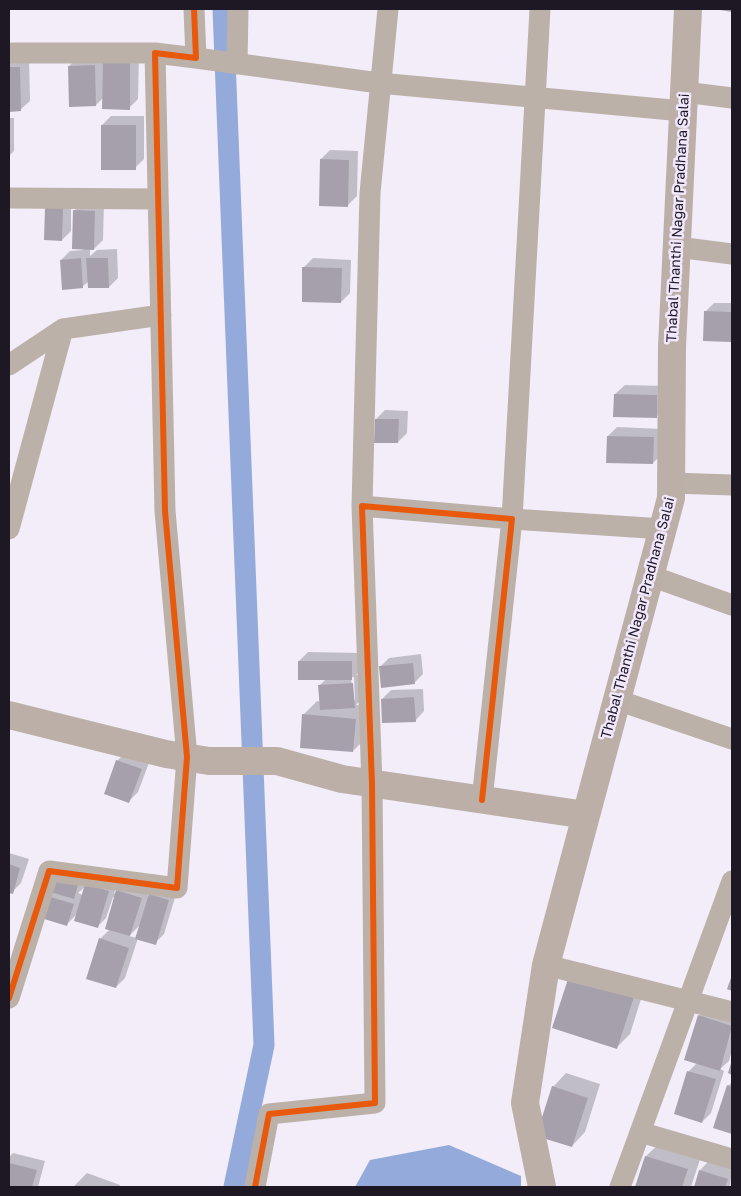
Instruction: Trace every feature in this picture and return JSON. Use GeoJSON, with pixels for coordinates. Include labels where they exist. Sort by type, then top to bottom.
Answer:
{"type":"FeatureCollection","features":[{"type":"Feature","properties":{"kind":"main road","name":"Thabal Thanthi Nagar Pradhana Salai"},"geometry":{"type":"LineString","coordinates":[[542,1187],[526,1104],[546,965],[671,498],[672,347],[688,9]]}},
{"type":"Feature","properties":{"kind":"main road"},"geometry":{"type":"LineString","coordinates":[[9,715],[166,754],[198,759],[277,761],[342,779],[586,815]]}},
{"type":"Feature","properties":{"kind":"street"},"geometry":{"type":"LineString","coordinates":[[194,9],[219,62]]}},
{"type":"Feature","properties":{"kind":"street"},"geometry":{"type":"LineString","coordinates":[[219,62],[238,9]]}},
{"type":"Feature","properties":{"kind":"street"},"geometry":{"type":"LineString","coordinates":[[255,1187],[269,1114],[375,1104],[372,784],[362,506],[370,194],[379,83],[388,9]]}},
{"type":"Feature","properties":{"kind":"street"},"geometry":{"type":"LineString","coordinates":[[482,800],[512,519],[540,9]]}},
{"type":"Feature","properties":{"kind":"street"},"geometry":{"type":"LineString","coordinates":[[9,53],[155,53],[379,83],[534,97],[684,101],[732,98]]}},
{"type":"Feature","properties":{"kind":"street"},"geometry":{"type":"LineString","coordinates":[[9,998],[49,872],[177,888],[198,759],[165,511],[155,53]]}},
{"type":"Feature","properties":{"kind":"street"},"geometry":{"type":"LineString","coordinates":[[9,198],[158,199]]}},
{"type":"Feature","properties":{"kind":"street"},"geometry":{"type":"LineString","coordinates":[[677,247],[732,254]]}},
{"type":"Feature","properties":{"kind":"street"},"geometry":{"type":"LineString","coordinates":[[9,365],[63,329],[161,315]]}},
{"type":"Feature","properties":{"kind":"street"},"geometry":{"type":"LineString","coordinates":[[9,529],[63,329]]}},
{"type":"Feature","properties":{"kind":"street"},"geometry":{"type":"LineString","coordinates":[[672,483],[732,485]]}},
{"type":"Feature","properties":{"kind":"street"},"geometry":{"type":"LineString","coordinates":[[362,506],[512,519],[663,529]]}},
{"type":"Feature","properties":{"kind":"street"},"geometry":{"type":"LineString","coordinates":[[651,576],[732,605]]}},
{"type":"Feature","properties":{"kind":"street"},"geometry":{"type":"LineString","coordinates":[[617,700],[732,739]]}},
{"type":"Feature","properties":{"kind":"street"},"geometry":{"type":"LineString","coordinates":[[620,1187],[732,881]]}},
{"type":"Feature","properties":{"kind":"street"},"geometry":{"type":"LineString","coordinates":[[546,965],[689,999],[732,1012]]}},
{"type":"Feature","properties":{"kind":"street"},"geometry":{"type":"LineString","coordinates":[[640,1132],[732,1159]]}},
{"type":"Feature","properties":{"kind":"water"},"geometry":{"type":"Polygon","coordinates":[[[449,1145],[521,1176],[521,1187],[355,1187],[370,1160],[449,1145]]]}},
{"type":"Feature","properties":{"kind":"building"},"geometry":{"type":"Polygon","coordinates":[[[732,9],[732,12],[720,10],[732,9]]]}},
{"type":"Feature","properties":{"kind":"building"},"geometry":{"type":"Polygon","coordinates":[[[103,62],[130,62],[130,110],[102,109],[103,62]]]}},
{"type":"Feature","properties":{"kind":"building"},"geometry":{"type":"Polygon","coordinates":[[[95,65],[96,106],[69,107],[68,66],[95,65]]]}},
{"type":"Feature","properties":{"kind":"building"},"geometry":{"type":"Polygon","coordinates":[[[9,67],[20,67],[21,111],[9,112],[9,67]]]}},
{"type":"Feature","properties":{"kind":"building"},"geometry":{"type":"Polygon","coordinates":[[[101,125],[136,125],[136,170],[101,170],[101,125]]]}},
{"type":"Feature","properties":{"kind":"building"},"geometry":{"type":"Polygon","coordinates":[[[320,159],[349,160],[348,207],[319,206],[320,159]]]}},
{"type":"Feature","properties":{"kind":"building"},"geometry":{"type":"Polygon","coordinates":[[[45,208],[63,208],[62,241],[44,240],[45,208]]]}},
{"type":"Feature","properties":{"kind":"building"},"geometry":{"type":"Polygon","coordinates":[[[73,210],[95,211],[94,250],[72,249],[73,210]]]}},
{"type":"Feature","properties":{"kind":"building"},"geometry":{"type":"Polygon","coordinates":[[[81,258],[83,288],[62,290],[60,260],[81,258]]]}},
{"type":"Feature","properties":{"kind":"building"},"geometry":{"type":"Polygon","coordinates":[[[86,258],[108,258],[109,288],[88,288],[86,258]]]}},
{"type":"Feature","properties":{"kind":"building"},"geometry":{"type":"Polygon","coordinates":[[[302,267],[342,268],[341,303],[302,302],[302,267]]]}},
{"type":"Feature","properties":{"kind":"building"},"geometry":{"type":"Polygon","coordinates":[[[704,311],[732,312],[732,342],[703,341],[704,311]]]}},
{"type":"Feature","properties":{"kind":"building"},"geometry":{"type":"Polygon","coordinates":[[[614,394],[657,395],[657,418],[613,417],[614,394]]]}},
{"type":"Feature","properties":{"kind":"building"},"geometry":{"type":"Polygon","coordinates":[[[375,419],[399,419],[398,443],[374,443],[375,419]]]}},
{"type":"Feature","properties":{"kind":"building"},"geometry":{"type":"Polygon","coordinates":[[[607,436],[654,437],[653,464],[606,463],[607,436]]]}},
{"type":"Feature","properties":{"kind":"building"},"geometry":{"type":"Polygon","coordinates":[[[298,661],[352,661],[352,680],[298,680],[298,661]]]}},
{"type":"Feature","properties":{"kind":"building"},"geometry":{"type":"Polygon","coordinates":[[[413,663],[415,684],[381,688],[379,666],[413,663]]]}},
{"type":"Feature","properties":{"kind":"building"},"geometry":{"type":"Polygon","coordinates":[[[353,683],[355,708],[320,710],[318,685],[353,683]]]}},
{"type":"Feature","properties":{"kind":"building"},"geometry":{"type":"Polygon","coordinates":[[[414,697],[416,722],[382,723],[381,699],[414,697]]]}},
{"type":"Feature","properties":{"kind":"building"},"geometry":{"type":"Polygon","coordinates":[[[302,714],[356,719],[353,752],[300,748],[302,714]]]}},
{"type":"Feature","properties":{"kind":"building"},"geometry":{"type":"Polygon","coordinates":[[[116,760],[142,769],[129,803],[104,794],[116,760]]]}},
{"type":"Feature","properties":{"kind":"building"},"geometry":{"type":"Polygon","coordinates":[[[9,864],[20,868],[13,894],[9,893],[9,864]]]}},
{"type":"Feature","properties":{"kind":"building"},"geometry":{"type":"Polygon","coordinates":[[[52,874],[79,882],[74,899],[47,891],[52,874]]]}},
{"type":"Feature","properties":{"kind":"building"},"geometry":{"type":"Polygon","coordinates":[[[85,884],[109,891],[98,928],[74,921],[85,884]]]}},
{"type":"Feature","properties":{"kind":"building"},"geometry":{"type":"Polygon","coordinates":[[[116,890],[142,898],[130,936],[105,929],[116,890]]]}},
{"type":"Feature","properties":{"kind":"building"},"geometry":{"type":"Polygon","coordinates":[[[149,894],[169,900],[156,945],[135,939],[149,894]]]}},
{"type":"Feature","properties":{"kind":"building"},"geometry":{"type":"Polygon","coordinates":[[[47,896],[74,904],[67,926],[41,918],[47,896]]]}},
{"type":"Feature","properties":{"kind":"building"},"geometry":{"type":"Polygon","coordinates":[[[99,938],[129,948],[116,988],[86,979],[99,938]]]}},
{"type":"Feature","properties":{"kind":"building"},"geometry":{"type":"Polygon","coordinates":[[[732,975],[732,991],[727,989],[732,975]]]}},
{"type":"Feature","properties":{"kind":"building"},"geometry":{"type":"Polygon","coordinates":[[[569,976],[634,997],[617,1049],[552,1028],[569,976]]]}},
{"type":"Feature","properties":{"kind":"building"},"geometry":{"type":"Polygon","coordinates":[[[698,1015],[732,1026],[720,1071],[684,1060],[698,1015]]]}},
{"type":"Feature","properties":{"kind":"building"},"geometry":{"type":"Polygon","coordinates":[[[732,1060],[732,1075],[728,1073],[732,1060]]]}},
{"type":"Feature","properties":{"kind":"building"},"geometry":{"type":"Polygon","coordinates":[[[687,1071],[716,1079],[702,1123],[674,1114],[687,1071]]]}},
{"type":"Feature","properties":{"kind":"building"},"geometry":{"type":"Polygon","coordinates":[[[727,1085],[732,1087],[732,1134],[713,1128],[727,1085]]]}},
{"type":"Feature","properties":{"kind":"building"},"geometry":{"type":"Polygon","coordinates":[[[552,1086],[588,1098],[572,1147],[536,1136],[552,1086]]]}},
{"type":"Feature","properties":{"kind":"building"},"geometry":{"type":"Polygon","coordinates":[[[645,1156],[688,1169],[682,1187],[635,1187],[645,1156]]]}},
{"type":"Feature","properties":{"kind":"building"},"geometry":{"type":"Polygon","coordinates":[[[9,1163],[37,1170],[32,1187],[9,1187],[9,1163]]]}},
{"type":"Feature","properties":{"kind":"building"},"geometry":{"type":"Polygon","coordinates":[[[699,1170],[728,1179],[725,1187],[694,1187],[699,1170]]]}},
{"type":"Feature","properties":{"kind":"waterway"},"geometry":{"type":"LineString","coordinates":[[223,9],[264,1045],[234,1187]]}},
{"type":"Feature","properties":{"kind":"cycle path"},"geometry":{"type":"LineString","coordinates":[[9,998],[49,871],[177,888],[187,757],[165,511],[155,53],[196,58],[194,9]]}},
{"type":"Feature","properties":{"kind":"cycle path"},"geometry":{"type":"LineString","coordinates":[[255,1187],[269,1114],[375,1103],[372,784],[362,506],[512,519],[482,800]]}}]}
